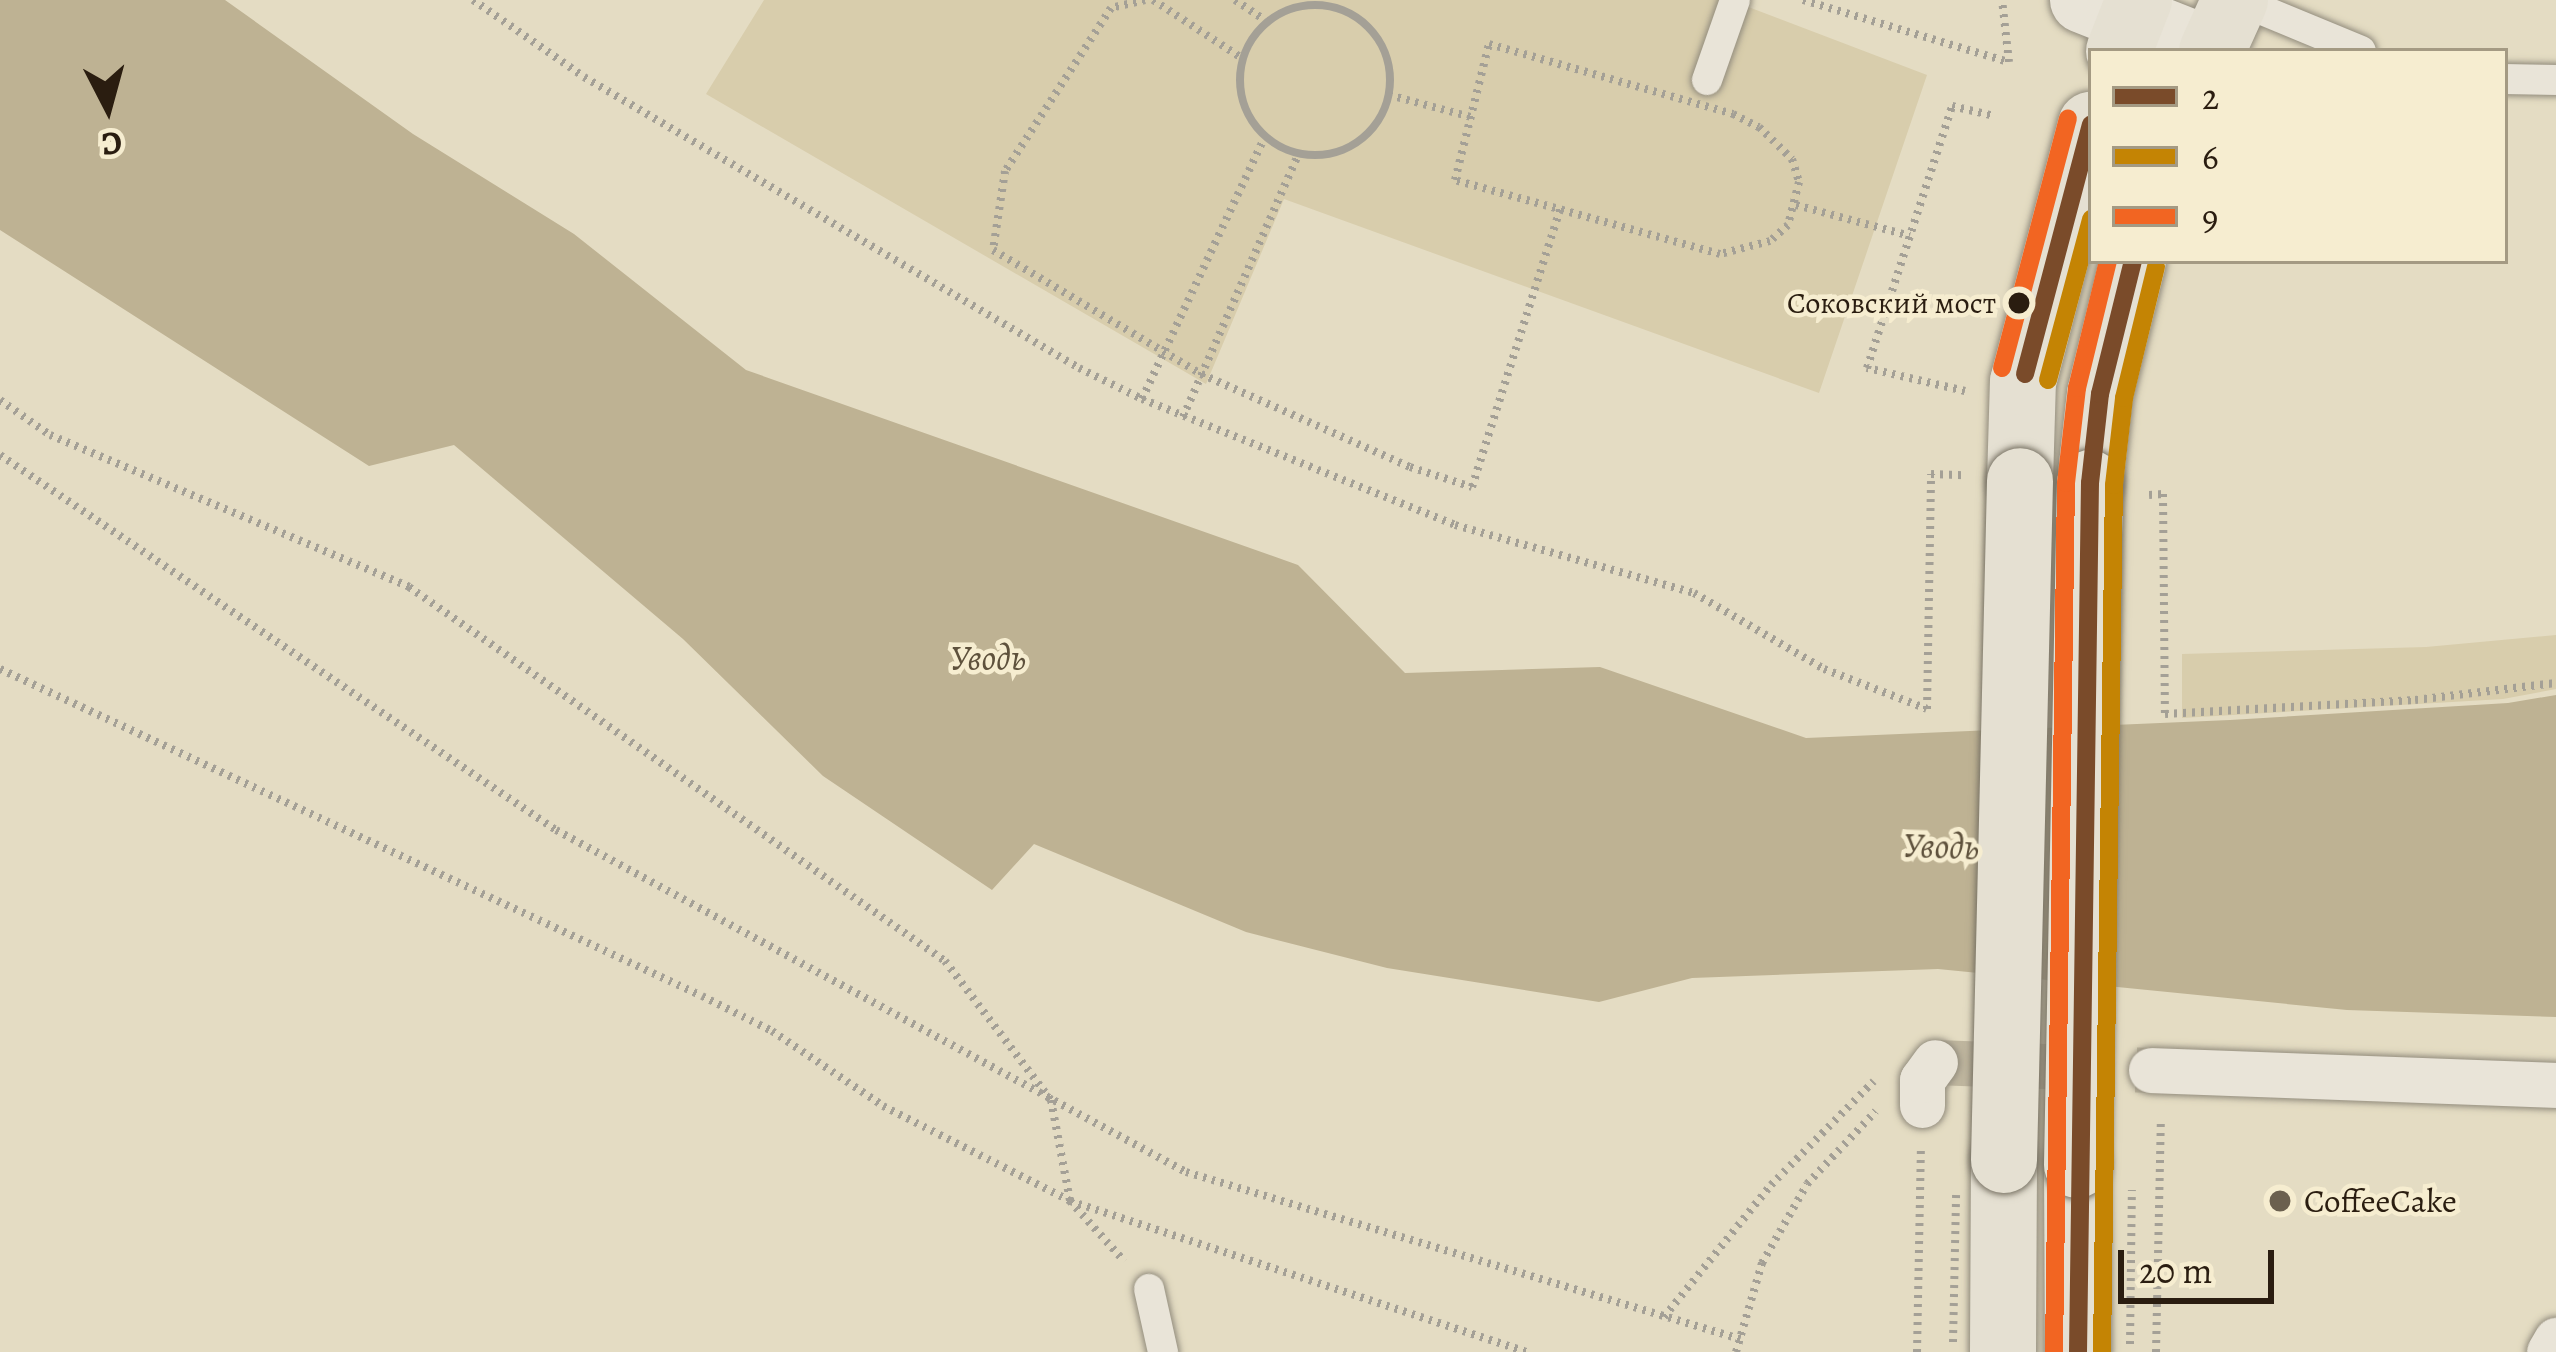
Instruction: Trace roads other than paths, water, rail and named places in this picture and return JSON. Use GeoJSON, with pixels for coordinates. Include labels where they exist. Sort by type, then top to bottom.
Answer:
{"type":"FeatureCollection","features":[{"type":"Feature","properties":{"kind":"main road"},"geometry":{"type":"LineString","coordinates":[[2215,48],[2236,0]]}},
{"type":"Feature","properties":{"kind":"main road"},"geometry":{"type":"LineString","coordinates":[[2002,1352],[1996,478],[2088,136]]}},
{"type":"Feature","properties":{"kind":"main road"},"geometry":{"type":"LineString","coordinates":[[2078,1352],[2077,1165],[2116,489],[2100,394],[2132,264]]}},
{"type":"Feature","properties":{"kind":"street"},"geometry":{"type":"LineString","coordinates":[[2118,18],[2205,48]]}},
{"type":"Feature","properties":{"kind":"street"},"geometry":{"type":"LineString","coordinates":[[1922,1105],[1924,1072],[1935,1062]]}},
{"type":"Feature","properties":{"kind":"street"},"geometry":{"type":"LineString","coordinates":[[2158,1083],[2556,1085]]}},
{"type":"Feature","properties":{"kind":"street"},"geometry":{"type":"LineString","coordinates":[[2549,1352],[2556,1340]]}},
{"type":"Feature","properties":{"kind":"lane"},"geometry":{"type":"LineString","coordinates":[[1707,80],[1735,0]]}},
{"type":"Feature","properties":{"kind":"lane"},"geometry":{"type":"LineString","coordinates":[[2236,0],[2354,48]]}},
{"type":"Feature","properties":{"kind":"lane"},"geometry":{"type":"LineString","coordinates":[[2508,79],[2556,80]]}},
{"type":"Feature","properties":{"kind":"lane"},"geometry":{"type":"LineString","coordinates":[[1150,1289],[1163,1352]]}},
{"type":"Feature","properties":{"kind":"water","name":"Уводь"},"geometry":{"type":"Polygon","coordinates":[[[0,0],[225,0],[413,134],[574,234],[746,370],[1298,565],[1405,673],[1600,667],[1806,738],[2230,720],[2508,703],[2556,695],[2556,1017],[2347,1010],[1938,969],[1692,978],[1599,1002],[1387,968],[1246,932],[1034,844],[992,890],[823,776],[683,639],[454,445],[369,466],[0,230],[0,0]]]}},
{"type":"Feature","properties":{"kind":"tunnel"},"geometry":{"type":"LineString","coordinates":[[1935,1062],[2151,1070]]}},
{"type":"Feature","properties":{"kind":"place","name":"Соковский мост"},"geometry":{"type":"Point","coordinates":[2019,303]}},
{"type":"Feature","properties":{"kind":"place","name":"CoffeeCake"},"geometry":{"type":"Point","coordinates":[2280,1201]}}]}
